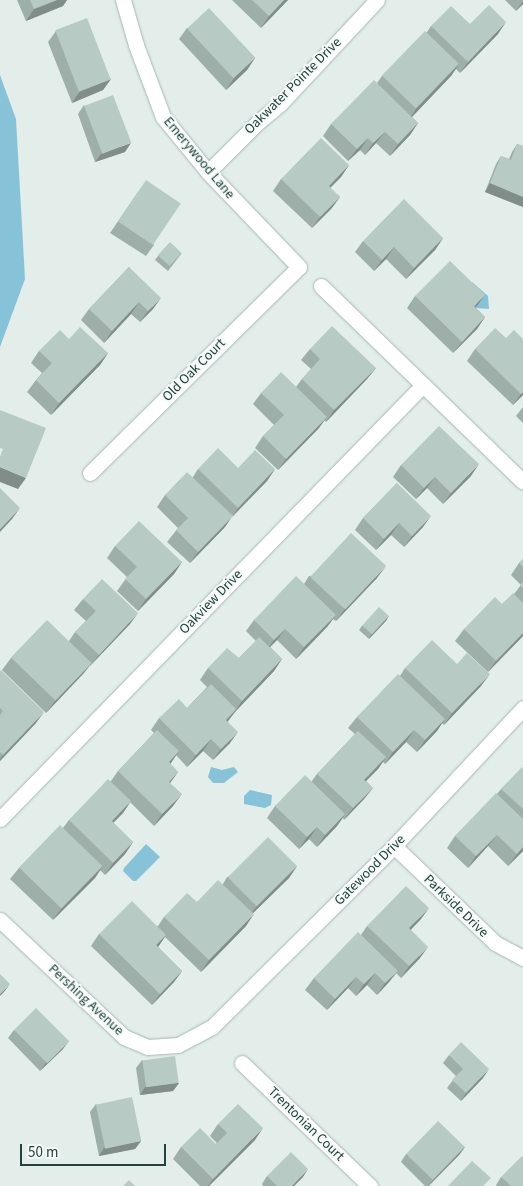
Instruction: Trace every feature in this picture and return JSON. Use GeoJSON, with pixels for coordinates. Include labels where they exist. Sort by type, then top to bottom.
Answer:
{"type":"FeatureCollection","features":[{"type":"Feature","properties":{"kind":"street","name":"Emerywood Lane"},"geometry":{"type":"LineString","coordinates":[[123,0],[136,45],[163,117],[208,172],[299,267]]}},
{"type":"Feature","properties":{"kind":"street","name":"Oakwater Pointe Drive"},"geometry":{"type":"LineString","coordinates":[[208,172],[257,123],[280,104],[377,0]]}},
{"type":"Feature","properties":{"kind":"street","name":"Old Oak Court"},"geometry":{"type":"LineString","coordinates":[[90,473],[299,267]]}},
{"type":"Feature","properties":{"kind":"street"},"geometry":{"type":"LineString","coordinates":[[321,286],[523,482]]}},
{"type":"Feature","properties":{"kind":"street","name":"Oakview Drive"},"geometry":{"type":"LineString","coordinates":[[0,819],[422,385]]}},
{"type":"Feature","properties":{"kind":"street","name":"Gatewood Drive"},"geometry":{"type":"LineString","coordinates":[[212,1027],[394,846],[523,708]]}},
{"type":"Feature","properties":{"kind":"street","name":"Parkside Drive"},"geometry":{"type":"LineString","coordinates":[[394,846],[495,943],[523,958]]}},
{"type":"Feature","properties":{"kind":"street","name":"Pershing Avenue"},"geometry":{"type":"LineString","coordinates":[[0,920],[124,1037],[148,1047],[178,1045],[212,1027]]}},
{"type":"Feature","properties":{"kind":"street","name":"Trentonian Court"},"geometry":{"type":"LineString","coordinates":[[242,1063],[370,1186]]}},
{"type":"Feature","properties":{"kind":"water"},"geometry":{"type":"Polygon","coordinates":[[[0,75],[16,119],[25,279],[0,347],[0,75]]]}},
{"type":"Feature","properties":{"kind":"water"},"geometry":{"type":"Polygon","coordinates":[[[472,282],[488,296],[489,309],[476,308],[477,304],[472,282]]]}},
{"type":"Feature","properties":{"kind":"water"},"geometry":{"type":"Polygon","coordinates":[[[211,767],[222,770],[234,767],[238,772],[224,783],[213,783],[208,777],[211,767]]]}},
{"type":"Feature","properties":{"kind":"water"},"geometry":{"type":"Polygon","coordinates":[[[250,790],[272,795],[271,805],[265,808],[244,804],[244,796],[250,790]]]}},
{"type":"Feature","properties":{"kind":"water"},"geometry":{"type":"Polygon","coordinates":[[[146,844],[160,857],[136,881],[133,881],[123,871],[124,868],[146,844]]]}},
{"type":"Feature","properties":{"kind":"building"},"geometry":{"type":"Polygon","coordinates":[[[30,0],[57,0],[34,9],[30,0]]]}},
{"type":"Feature","properties":{"kind":"building"},"geometry":{"type":"Polygon","coordinates":[[[252,0],[284,0],[269,16],[252,0]]]}},
{"type":"Feature","properties":{"kind":"building"},"geometry":{"type":"Polygon","coordinates":[[[489,5],[506,22],[468,62],[431,26],[451,6],[470,24],[489,5]]]}},
{"type":"Feature","properties":{"kind":"building"},"geometry":{"type":"Polygon","coordinates":[[[209,8],[255,58],[233,78],[187,28],[209,8]]]}},
{"type":"Feature","properties":{"kind":"building"},"geometry":{"type":"Polygon","coordinates":[[[87,18],[111,80],[79,92],[55,30],[87,18]]]}},
{"type":"Feature","properties":{"kind":"building"},"geometry":{"type":"Polygon","coordinates":[[[425,31],[459,64],[416,108],[382,76],[425,31]]]}},
{"type":"Feature","properties":{"kind":"building"},"geometry":{"type":"Polygon","coordinates":[[[374,80],[418,123],[398,144],[385,132],[373,143],[368,138],[357,149],[331,124],[374,80]]]}},
{"type":"Feature","properties":{"kind":"building"},"geometry":{"type":"Polygon","coordinates":[[[113,95],[131,143],[102,154],[84,106],[113,95]]]}},
{"type":"Feature","properties":{"kind":"building"},"geometry":{"type":"Polygon","coordinates":[[[321,138],[349,165],[329,186],[340,197],[320,217],[281,179],[321,138]]]}},
{"type":"Feature","properties":{"kind":"building"},"geometry":{"type":"Polygon","coordinates":[[[517,144],[523,146],[523,197],[490,183],[501,156],[511,160],[517,144]]]}},
{"type":"Feature","properties":{"kind":"building"},"geometry":{"type":"Polygon","coordinates":[[[146,180],[181,203],[153,245],[118,221],[146,180]]]}},
{"type":"Feature","properties":{"kind":"building"},"geometry":{"type":"Polygon","coordinates":[[[404,199],[443,238],[414,268],[394,247],[382,260],[363,241],[404,199]]]}},
{"type":"Feature","properties":{"kind":"building"},"geometry":{"type":"Polygon","coordinates":[[[170,242],[182,253],[169,266],[158,255],[170,242]]]}},
{"type":"Feature","properties":{"kind":"building"},"geometry":{"type":"Polygon","coordinates":[[[450,261],[485,295],[474,306],[485,317],[462,342],[415,296],[450,261]]]}},
{"type":"Feature","properties":{"kind":"building"},"geometry":{"type":"Polygon","coordinates":[[[129,267],[161,298],[148,311],[139,302],[112,331],[89,309],[129,267]]]}},
{"type":"Feature","properties":{"kind":"building"},"geometry":{"type":"Polygon","coordinates":[[[332,326],[376,368],[334,410],[302,379],[320,359],[310,349],[332,326]]]}},
{"type":"Feature","properties":{"kind":"building"},"geometry":{"type":"Polygon","coordinates":[[[80,327],[108,353],[59,403],[36,380],[52,363],[39,351],[60,330],[69,339],[80,327]]]}},
{"type":"Feature","properties":{"kind":"building"},"geometry":{"type":"Polygon","coordinates":[[[495,328],[506,338],[514,330],[523,339],[523,392],[521,394],[475,349],[495,328]]]}},
{"type":"Feature","properties":{"kind":"building"},"geometry":{"type":"Polygon","coordinates":[[[281,372],[327,417],[286,459],[263,436],[284,415],[261,393],[281,372]]]}},
{"type":"Feature","properties":{"kind":"building"},"geometry":{"type":"Polygon","coordinates":[[[0,410],[46,428],[26,478],[0,467],[0,457],[3,449],[0,448],[0,410]]]}},
{"type":"Feature","properties":{"kind":"building"},"geometry":{"type":"Polygon","coordinates":[[[439,426],[479,464],[451,493],[435,477],[424,488],[401,465],[439,426]]]}},
{"type":"Feature","properties":{"kind":"building"},"geometry":{"type":"Polygon","coordinates":[[[218,448],[238,468],[255,450],[275,469],[238,508],[198,469],[218,448]]]}},
{"type":"Feature","properties":{"kind":"building"},"geometry":{"type":"Polygon","coordinates":[[[187,472],[233,516],[198,552],[176,530],[188,518],[165,495],[187,472]]]}},
{"type":"Feature","properties":{"kind":"building"},"geometry":{"type":"Polygon","coordinates":[[[397,483],[431,516],[412,536],[399,523],[384,539],[363,518],[397,483]]]}},
{"type":"Feature","properties":{"kind":"building"},"geometry":{"type":"Polygon","coordinates":[[[0,488],[20,508],[0,529],[0,488]]]}},
{"type":"Feature","properties":{"kind":"building"},"geometry":{"type":"Polygon","coordinates":[[[139,521],[182,562],[146,599],[125,579],[137,567],[115,546],[139,521]]]}},
{"type":"Feature","properties":{"kind":"building"},"geometry":{"type":"Polygon","coordinates":[[[351,533],[386,566],[345,610],[310,577],[351,533]]]}},
{"type":"Feature","properties":{"kind":"building"},"geometry":{"type":"Polygon","coordinates":[[[523,559],[523,567],[519,563],[523,559]]]}},
{"type":"Feature","properties":{"kind":"building"},"geometry":{"type":"Polygon","coordinates":[[[296,576],[336,615],[304,647],[285,629],[274,640],[254,620],[296,576]]]}},
{"type":"Feature","properties":{"kind":"building"},"geometry":{"type":"Polygon","coordinates":[[[102,579],[138,613],[99,655],[75,632],[96,611],[83,599],[102,579]]]}},
{"type":"Feature","properties":{"kind":"building"},"geometry":{"type":"Polygon","coordinates":[[[513,593],[523,603],[523,633],[496,661],[464,629],[495,597],[502,604],[513,593]]]}},
{"type":"Feature","properties":{"kind":"building"},"geometry":{"type":"Polygon","coordinates":[[[379,607],[389,616],[372,634],[362,626],[379,607]]]}},
{"type":"Feature","properties":{"kind":"building"},"geometry":{"type":"Polygon","coordinates":[[[47,620],[92,663],[55,700],[11,657],[47,620]]]}},
{"type":"Feature","properties":{"kind":"building"},"geometry":{"type":"Polygon","coordinates":[[[259,637],[282,659],[242,701],[208,668],[227,648],[239,658],[259,637]]]}},
{"type":"Feature","properties":{"kind":"building"},"geometry":{"type":"Polygon","coordinates":[[[432,640],[457,664],[467,653],[490,674],[452,713],[405,668],[432,640]]]}},
{"type":"Feature","properties":{"kind":"building"},"geometry":{"type":"Polygon","coordinates":[[[1,670],[44,712],[3,755],[0,752],[0,715],[3,711],[0,708],[1,670]]]}},
{"type":"Feature","properties":{"kind":"building"},"geometry":{"type":"Polygon","coordinates":[[[398,674],[445,719],[425,740],[414,730],[393,752],[357,717],[398,674]]]}},
{"type":"Feature","properties":{"kind":"building"},"geometry":{"type":"Polygon","coordinates":[[[211,684],[236,709],[226,720],[238,732],[221,749],[211,739],[196,755],[159,718],[179,699],[187,708],[211,684]]]}},
{"type":"Feature","properties":{"kind":"building"},"geometry":{"type":"Polygon","coordinates":[[[157,730],[179,751],[169,762],[178,772],[169,782],[182,794],[162,814],[118,771],[157,730]]]}},
{"type":"Feature","properties":{"kind":"building"},"geometry":{"type":"Polygon","coordinates":[[[358,731],[386,757],[364,780],[373,788],[353,808],[317,774],[358,731]]]}},
{"type":"Feature","properties":{"kind":"building"},"geometry":{"type":"Polygon","coordinates":[[[523,768],[523,809],[501,789],[523,768]]]}},
{"type":"Feature","properties":{"kind":"building"},"geometry":{"type":"Polygon","coordinates":[[[305,775],[345,814],[325,835],[317,827],[307,837],[275,806],[305,775]]]}},
{"type":"Feature","properties":{"kind":"building"},"geometry":{"type":"Polygon","coordinates":[[[108,779],[131,801],[112,821],[133,842],[113,863],[69,820],[108,779]]]}},
{"type":"Feature","properties":{"kind":"building"},"geometry":{"type":"Polygon","coordinates":[[[496,793],[523,819],[523,847],[517,854],[497,835],[476,856],[455,836],[496,793]]]}},
{"type":"Feature","properties":{"kind":"building"},"geometry":{"type":"Polygon","coordinates":[[[60,825],[102,866],[61,908],[19,867],[60,825]]]}},
{"type":"Feature","properties":{"kind":"building"},"geometry":{"type":"Polygon","coordinates":[[[268,837],[297,866],[257,906],[228,877],[268,837]]]}},
{"type":"Feature","properties":{"kind":"building"},"geometry":{"type":"Polygon","coordinates":[[[218,880],[254,914],[209,960],[164,917],[187,893],[197,902],[218,880]]]}},
{"type":"Feature","properties":{"kind":"building"},"geometry":{"type":"Polygon","coordinates":[[[406,886],[429,908],[409,928],[428,947],[409,966],[367,926],[406,886]]]}},
{"type":"Feature","properties":{"kind":"building"},"geometry":{"type":"Polygon","coordinates":[[[132,901],[166,935],[156,945],[182,971],[160,994],[99,934],[132,901]]]}},
{"type":"Feature","properties":{"kind":"building"},"geometry":{"type":"Polygon","coordinates":[[[358,932],[398,971],[385,983],[375,973],[364,984],[356,977],[335,999],[314,978],[358,932]]]}},
{"type":"Feature","properties":{"kind":"building"},"geometry":{"type":"Polygon","coordinates":[[[0,974],[10,984],[0,994],[0,974]]]}},
{"type":"Feature","properties":{"kind":"building"},"geometry":{"type":"Polygon","coordinates":[[[36,1008],[69,1041],[47,1063],[14,1030],[36,1008]]]}},
{"type":"Feature","properties":{"kind":"building"},"geometry":{"type":"Polygon","coordinates":[[[461,1042],[489,1069],[466,1093],[452,1080],[463,1069],[449,1055],[461,1042]]]}},
{"type":"Feature","properties":{"kind":"building"},"geometry":{"type":"Polygon","coordinates":[[[175,1056],[179,1083],[146,1087],[142,1061],[175,1056]]]}},
{"type":"Feature","properties":{"kind":"building"},"geometry":{"type":"Polygon","coordinates":[[[132,1097],[141,1141],[105,1149],[96,1105],[132,1097]]]}},
{"type":"Feature","properties":{"kind":"building"},"geometry":{"type":"Polygon","coordinates":[[[238,1104],[263,1128],[213,1179],[181,1147],[200,1128],[216,1144],[227,1133],[218,1124],[238,1104]]]}},
{"type":"Feature","properties":{"kind":"building"},"geometry":{"type":"Polygon","coordinates":[[[438,1121],[465,1147],[433,1180],[406,1154],[438,1121]]]}},
{"type":"Feature","properties":{"kind":"building"},"geometry":{"type":"Polygon","coordinates":[[[291,1152],[308,1169],[292,1186],[277,1186],[267,1176],[291,1152]]]}},
{"type":"Feature","properties":{"kind":"building"},"geometry":{"type":"Polygon","coordinates":[[[522,1156],[523,1186],[511,1186],[501,1177],[522,1156]]]}},
{"type":"Feature","properties":{"kind":"building"},"geometry":{"type":"Polygon","coordinates":[[[472,1161],[491,1178],[483,1186],[448,1186],[472,1161]]]}},
{"type":"Feature","properties":{"kind":"building"},"geometry":{"type":"Polygon","coordinates":[[[129,1180],[135,1186],[123,1186],[129,1180]]]}}]}
